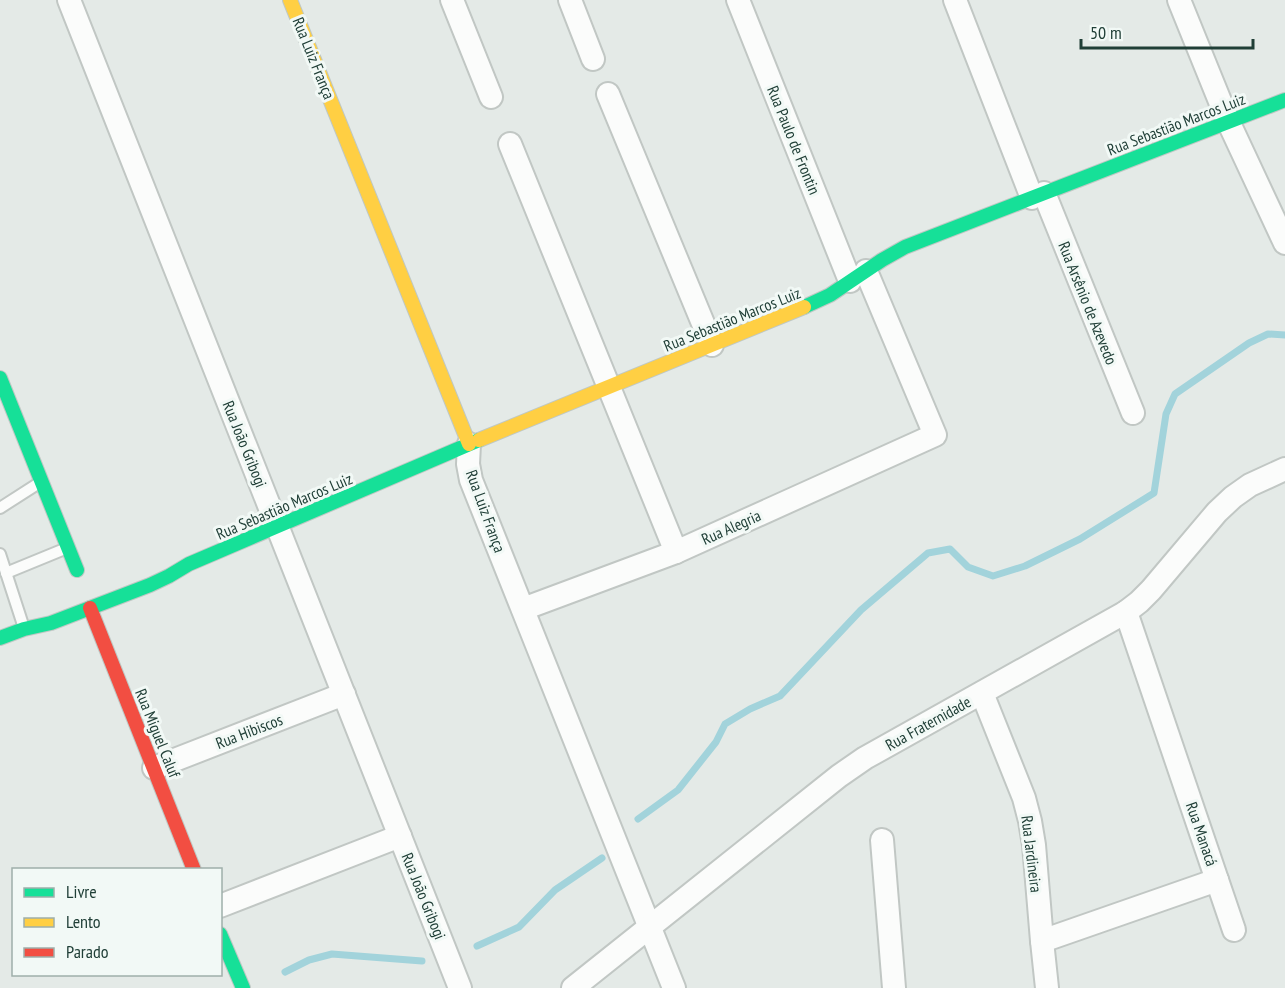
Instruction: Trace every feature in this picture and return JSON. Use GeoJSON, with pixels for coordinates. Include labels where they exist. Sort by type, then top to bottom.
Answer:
{"type":"FeatureCollection","features":[{"type":"Feature","properties":{"kind":"main road","name":"Rua Luiz França"},"geometry":{"type":"LineString","coordinates":[[290,0],[469,444]]}},
{"type":"Feature","properties":{"kind":"main road","name":"Rua Sebastião Marcos Luiz"},"geometry":{"type":"LineString","coordinates":[[0,638],[24,629],[51,623],[150,585],[189,564],[469,444],[815,303],[905,248],[1285,100]]}},
{"type":"Feature","properties":{"kind":"main road"},"geometry":{"type":"LineString","coordinates":[[0,378],[68,547],[82,572],[72,584]]}},
{"type":"Feature","properties":{"kind":"main road","name":"Rua Sebastião Marcos Luiz"},"geometry":{"type":"LineString","coordinates":[[137,576],[189,564]]}},
{"type":"Feature","properties":{"kind":"main road","name":"Rua Miguel Caluf"},"geometry":{"type":"LineString","coordinates":[[90,608],[193,868]]}},
{"type":"Feature","properties":{"kind":"main road","name":"Rua Sebastião Marcos Luiz"},"geometry":{"type":"LineString","coordinates":[[24,629],[47,611]]}},
{"type":"Feature","properties":{"kind":"main road"},"geometry":{"type":"LineString","coordinates":[[222,939],[243,988]]}},
{"type":"Feature","properties":{"kind":"street","name":"Rua João Gribogi"},"geometry":{"type":"LineString","coordinates":[[69,0],[460,988]]}},
{"type":"Feature","properties":{"kind":"street"},"geometry":{"type":"LineString","coordinates":[[452,0],[491,97]]}},
{"type":"Feature","properties":{"kind":"street"},"geometry":{"type":"LineString","coordinates":[[570,0],[593,59]]}},
{"type":"Feature","properties":{"kind":"street","name":"Rua Paulo de Frontin"},"geometry":{"type":"LineString","coordinates":[[738,0],[858,276],[935,435]]}},
{"type":"Feature","properties":{"kind":"street","name":"Rua Arsênio de Azevedo"},"geometry":{"type":"LineString","coordinates":[[955,0],[1132,413]]}},
{"type":"Feature","properties":{"kind":"street"},"geometry":{"type":"LineString","coordinates":[[1179,0],[1228,121],[1285,243]]}},
{"type":"Feature","properties":{"kind":"street"},"geometry":{"type":"LineString","coordinates":[[608,94],[712,345]]}},
{"type":"Feature","properties":{"kind":"street"},"geometry":{"type":"LineString","coordinates":[[510,144],[676,552]]}},
{"type":"Feature","properties":{"kind":"street","name":"Rua Alegria"},"geometry":{"type":"LineString","coordinates":[[523,609],[676,552],[935,435]]}},
{"type":"Feature","properties":{"kind":"street","name":"Rua Luiz França"},"geometry":{"type":"LineString","coordinates":[[469,444],[468,464],[471,480],[674,988]]}},
{"type":"Feature","properties":{"kind":"street","name":"Rua Fraternidade"},"geometry":{"type":"LineString","coordinates":[[573,988],[839,776],[865,758],[1126,612],[1151,590],[1217,512],[1233,497],[1250,485],[1285,469]]}},
{"type":"Feature","properties":{"kind":"street","name":"Rua Manacá"},"geometry":{"type":"LineString","coordinates":[[1042,941],[1217,880],[1126,612]]}},
{"type":"Feature","properties":{"kind":"street","name":"Rua Jardineira"},"geometry":{"type":"LineString","coordinates":[[982,693],[1024,798],[1030,821],[1047,988]]}},
{"type":"Feature","properties":{"kind":"street","name":"Rua Hibiscos"},"geometry":{"type":"LineString","coordinates":[[154,768],[344,694]]}},
{"type":"Feature","properties":{"kind":"street"},"geometry":{"type":"LineString","coordinates":[[222,905],[400,836]]}},
{"type":"Feature","properties":{"kind":"street"},"geometry":{"type":"LineString","coordinates":[[882,840],[894,988]]}},
{"type":"Feature","properties":{"kind":"street"},"geometry":{"type":"LineString","coordinates":[[1217,880],[1234,930]]}},
{"type":"Feature","properties":{"kind":"lane"},"geometry":{"type":"LineString","coordinates":[[0,508],[42,481]]}},
{"type":"Feature","properties":{"kind":"lane"},"geometry":{"type":"LineString","coordinates":[[6,573],[68,547]]}},
{"type":"Feature","properties":{"kind":"lane"},"geometry":{"type":"LineString","coordinates":[[0,554],[24,629]]}},
{"type":"Feature","properties":{"kind":"waterway"},"geometry":{"type":"LineString","coordinates":[[638,819],[678,790],[716,742],[725,724],[750,709],[780,696],[861,610],[928,553],[950,549],[968,567],[993,576],[1025,566],[1080,539],[1154,493],[1166,414],[1175,394],[1249,343],[1268,334],[1285,335]]}},
{"type":"Feature","properties":{"kind":"waterway"},"geometry":{"type":"LineString","coordinates":[[477,946],[519,927],[555,890],[602,858]]}},
{"type":"Feature","properties":{"kind":"waterway"},"geometry":{"type":"LineString","coordinates":[[285,972],[309,960],[332,954],[422,961]]}},
{"type":"Feature","properties":{"kind":"traffic: fast"},"geometry":{"type":"LineString","coordinates":[[804,307],[830,295],[905,247],[1285,100]]}},
{"type":"Feature","properties":{"kind":"traffic: fast"},"geometry":{"type":"LineString","coordinates":[[0,378],[77,570]]}},
{"type":"Feature","properties":{"kind":"traffic: fast"},"geometry":{"type":"LineString","coordinates":[[0,638],[24,629],[51,623],[150,585],[189,564],[479,440]]}},
{"type":"Feature","properties":{"kind":"traffic: fast"},"geometry":{"type":"LineString","coordinates":[[222,939],[243,988]]}},
{"type":"Feature","properties":{"kind":"traffic: slow"},"geometry":{"type":"LineString","coordinates":[[290,0],[469,444]]}},
{"type":"Feature","properties":{"kind":"traffic: slow"},"geometry":{"type":"LineString","coordinates":[[479,440],[804,307]]}},
{"type":"Feature","properties":{"kind":"traffic: jam"},"geometry":{"type":"LineString","coordinates":[[90,608],[193,868]]}}]}
